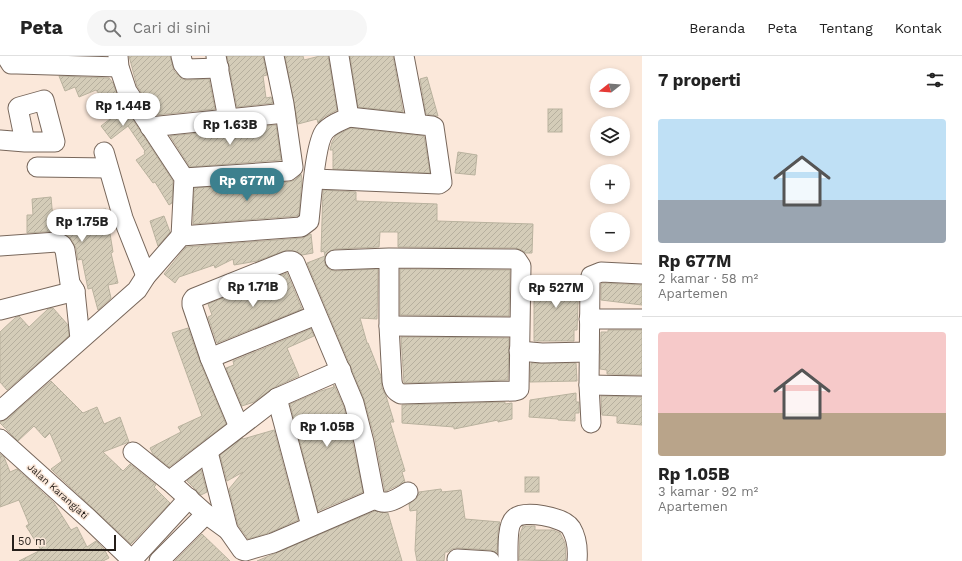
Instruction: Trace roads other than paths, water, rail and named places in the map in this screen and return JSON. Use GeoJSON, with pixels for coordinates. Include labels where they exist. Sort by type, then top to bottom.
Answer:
{"type":"FeatureCollection","features":[{"type":"Feature","properties":{"kind":"street"},"geometry":{"type":"LineString","coordinates":[[0,411],[137,290],[146,276],[180,236],[184,178],[127,91],[118,62],[65,61],[11,64],[6,56]]}},
{"type":"Feature","properties":{"kind":"street"},"geometry":{"type":"LineString","coordinates":[[181,56],[183,64],[187,69],[217,62],[228,119]]}},
{"type":"Feature","properties":{"kind":"street"},"geometry":{"type":"LineString","coordinates":[[184,178],[288,171],[293,167],[285,113],[274,56]]}},
{"type":"Feature","properties":{"kind":"street"},"geometry":{"type":"LineString","coordinates":[[339,56],[349,117]]}},
{"type":"Feature","properties":{"kind":"street"},"geometry":{"type":"LineString","coordinates":[[404,56],[417,124]]}},
{"type":"Feature","properties":{"kind":"street"},"geometry":{"type":"LineString","coordinates":[[150,127],[285,113]]}},
{"type":"Feature","properties":{"kind":"street"},"geometry":{"type":"LineString","coordinates":[[180,236],[301,227],[309,222],[314,179],[319,146],[324,132],[331,126],[349,117],[432,126],[436,131],[442,182],[440,184],[314,179]]}},
{"type":"Feature","properties":{"kind":"street"},"geometry":{"type":"LineString","coordinates":[[0,140],[25,142]]}},
{"type":"Feature","properties":{"kind":"street"},"geometry":{"type":"LineString","coordinates":[[36,167],[106,160],[123,218],[146,276]]}},
{"type":"Feature","properties":{"kind":"street"},"geometry":{"type":"LineString","coordinates":[[0,246],[57,242],[62,244],[65,250],[70,283],[75,291],[80,339]]}},
{"type":"Feature","properties":{"kind":"street"},"geometry":{"type":"LineString","coordinates":[[335,260],[389,258],[517,260],[521,266],[518,390],[401,394],[394,389],[392,381],[389,326],[389,258]]}},
{"type":"Feature","properties":{"kind":"street"},"geometry":{"type":"LineString","coordinates":[[239,427],[210,358],[192,305],[192,301],[194,298],[287,261],[292,261],[295,263],[354,403],[364,442],[375,499],[379,502],[385,503],[399,498],[408,492]]}},
{"type":"Feature","properties":{"kind":"street"},"geometry":{"type":"LineString","coordinates":[[591,423],[589,385],[589,320],[591,276],[601,272],[642,274]]}},
{"type":"Feature","properties":{"kind":"street"},"geometry":{"type":"LineString","coordinates":[[0,310],[75,291]]}},
{"type":"Feature","properties":{"kind":"street"},"geometry":{"type":"LineString","coordinates":[[210,358],[316,315]]}},
{"type":"Feature","properties":{"kind":"street"},"geometry":{"type":"LineString","coordinates":[[589,320],[642,319]]}},
{"type":"Feature","properties":{"kind":"street"},"geometry":{"type":"LineString","coordinates":[[389,326],[519,327]]}},
{"type":"Feature","properties":{"kind":"street"},"geometry":{"type":"LineString","coordinates":[[519,351],[542,353],[589,352]]}},
{"type":"Feature","properties":{"kind":"street"},"geometry":{"type":"LineString","coordinates":[[169,481],[277,398],[341,370]]}},
{"type":"Feature","properties":{"kind":"street"},"geometry":{"type":"LineString","coordinates":[[589,385],[642,386]]}},
{"type":"Feature","properties":{"kind":"street"},"geometry":{"type":"LineString","coordinates":[[277,398],[311,526]]}},
{"type":"Feature","properties":{"kind":"street","name":"Jalan Karangjati"},"geometry":{"type":"LineString","coordinates":[[0,439],[89,518],[132,561]]}},
{"type":"Feature","properties":{"kind":"street"},"geometry":{"type":"LineString","coordinates":[[133,452],[169,481],[206,514],[228,530]]}},
{"type":"Feature","properties":{"kind":"street"},"geometry":{"type":"LineString","coordinates":[[208,452],[228,530],[240,549],[245,551],[273,543],[375,499]]}},
{"type":"Feature","properties":{"kind":"street"},"geometry":{"type":"LineString","coordinates":[[132,561],[189,498]]}},
{"type":"Feature","properties":{"kind":"street"},"geometry":{"type":"LineString","coordinates":[[159,561],[206,514]]}},
{"type":"Feature","properties":{"kind":"street"},"geometry":{"type":"LineString","coordinates":[[508,561],[511,522],[517,516],[526,514],[557,519],[570,527],[576,541],[577,561]]}},
{"type":"Feature","properties":{"kind":"street"},"geometry":{"type":"LineString","coordinates":[[457,559],[490,561]]}}]}
